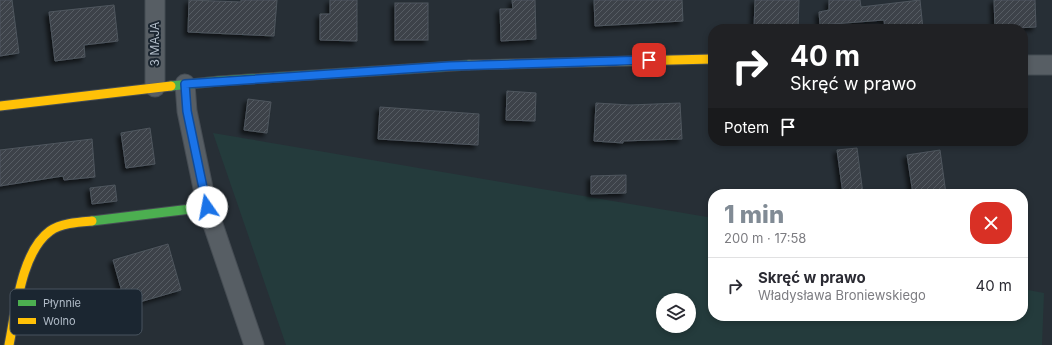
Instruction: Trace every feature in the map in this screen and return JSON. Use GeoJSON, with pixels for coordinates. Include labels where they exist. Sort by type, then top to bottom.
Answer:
{"type":"FeatureCollection","features":[{"type":"Feature","properties":{"kind":"street","name":"3 MAJA"},"geometry":{"type":"LineString","coordinates":[[155,0],[155,87]]}},
{"type":"Feature","properties":{"kind":"street"},"geometry":{"type":"LineString","coordinates":[[0,106],[185,84],[449,66],[672,59],[708,60]]}},
{"type":"Feature","properties":{"kind":"street"},"geometry":{"type":"LineString","coordinates":[[1028,65],[1052,65]]}},
{"type":"Feature","properties":{"kind":"street"},"geometry":{"type":"LineString","coordinates":[[185,84],[187,111],[207,207],[254,345]]}},
{"type":"Feature","properties":{"kind":"street"},"geometry":{"type":"LineString","coordinates":[[21,289],[24,273],[37,245],[51,230],[73,223],[207,207]]}},
{"type":"Feature","properties":{"kind":"street"},"geometry":{"type":"LineString","coordinates":[[9,345],[11,335]]}},
{"type":"Feature","properties":{"kind":"green space"},"geometry":{"type":"Polygon","coordinates":[[[213,133],[708,217],[708,321],[1028,321],[1028,290],[1044,293],[1042,345],[286,345],[213,133]]]}},
{"type":"Feature","properties":{"kind":"building"},"geometry":{"type":"Polygon","coordinates":[[[0,0],[12,0],[19,53],[0,56],[0,0]]]}},
{"type":"Feature","properties":{"kind":"building"},"geometry":{"type":"Polygon","coordinates":[[[189,0],[241,2],[241,0],[277,0],[274,36],[188,32],[189,0]]]}},
{"type":"Feature","properties":{"kind":"building"},"geometry":{"type":"Polygon","coordinates":[[[330,0],[357,0],[357,41],[320,40],[320,14],[330,14],[330,0]]]}},
{"type":"Feature","properties":{"kind":"building"},"geometry":{"type":"Polygon","coordinates":[[[512,0],[535,0],[536,39],[501,41],[500,9],[513,9],[512,0]]]}},
{"type":"Feature","properties":{"kind":"building"},"geometry":{"type":"Polygon","coordinates":[[[594,0],[682,0],[683,21],[595,26],[594,0]]]}},
{"type":"Feature","properties":{"kind":"building"},"geometry":{"type":"Polygon","coordinates":[[[755,0],[799,0],[798,24],[754,24],[755,0]]]}},
{"type":"Feature","properties":{"kind":"building"},"geometry":{"type":"Polygon","coordinates":[[[829,0],[860,0],[861,7],[920,0],[922,24],[884,24],[884,20],[820,24],[819,12],[829,10],[829,0]]]}},
{"type":"Feature","properties":{"kind":"building"},"geometry":{"type":"Polygon","coordinates":[[[994,0],[1035,0],[1036,27],[1028,27],[1028,24],[995,24],[994,0]]]}},
{"type":"Feature","properties":{"kind":"building"},"geometry":{"type":"Polygon","coordinates":[[[395,3],[428,3],[428,40],[395,40],[395,3]]]}},
{"type":"Feature","properties":{"kind":"building"},"geometry":{"type":"Polygon","coordinates":[[[114,5],[118,41],[84,45],[85,57],[55,61],[49,12],[114,5]]]}},
{"type":"Feature","properties":{"kind":"building"},"geometry":{"type":"Polygon","coordinates":[[[507,91],[536,93],[535,121],[506,120],[507,91]]]}},
{"type":"Feature","properties":{"kind":"building"},"geometry":{"type":"Polygon","coordinates":[[[248,99],[271,102],[267,133],[244,130],[248,99]]]}},
{"type":"Feature","properties":{"kind":"building"},"geometry":{"type":"Polygon","coordinates":[[[596,103],[630,105],[680,103],[682,139],[623,141],[623,143],[594,141],[596,103]]]}},
{"type":"Feature","properties":{"kind":"building"},"geometry":{"type":"Polygon","coordinates":[[[380,107],[479,114],[478,145],[378,139],[380,107]]]}},
{"type":"Feature","properties":{"kind":"building"},"geometry":{"type":"Polygon","coordinates":[[[150,128],[155,164],[126,168],[121,133],[150,128]]]}},
{"type":"Feature","properties":{"kind":"building"},"geometry":{"type":"Polygon","coordinates":[[[92,139],[95,177],[64,180],[63,176],[0,186],[0,150],[92,139]]]}},
{"type":"Feature","properties":{"kind":"building"},"geometry":{"type":"Polygon","coordinates":[[[857,148],[862,189],[842,189],[837,150],[857,148]]]}},
{"type":"Feature","properties":{"kind":"building"},"geometry":{"type":"Polygon","coordinates":[[[940,150],[945,189],[912,189],[907,155],[940,150]]]}},
{"type":"Feature","properties":{"kind":"building"},"geometry":{"type":"Polygon","coordinates":[[[626,175],[626,193],[591,194],[591,176],[626,175]]]}},
{"type":"Feature","properties":{"kind":"building"},"geometry":{"type":"Polygon","coordinates":[[[115,185],[117,201],[92,204],[90,188],[115,185]]]}},
{"type":"Feature","properties":{"kind":"building"},"geometry":{"type":"Polygon","coordinates":[[[168,244],[181,290],[142,301],[142,289],[121,289],[113,260],[168,244]]]}},
{"type":"Feature","properties":{"kind":"traffic: fast"},"geometry":{"type":"LineString","coordinates":[[171,86],[219,81],[469,65]]}},
{"type":"Feature","properties":{"kind":"traffic: fast"},"geometry":{"type":"LineString","coordinates":[[92,221],[207,207]]}},
{"type":"Feature","properties":{"kind":"traffic: slow"},"geometry":{"type":"LineString","coordinates":[[469,65],[708,59]]}},
{"type":"Feature","properties":{"kind":"traffic: slow"},"geometry":{"type":"LineString","coordinates":[[0,106],[171,86]]}},
{"type":"Feature","properties":{"kind":"traffic: slow"},"geometry":{"type":"LineString","coordinates":[[20,289],[32,253],[40,241],[50,231],[54,228],[71,223],[92,221]]}},
{"type":"Feature","properties":{"kind":"traffic: slow"},"geometry":{"type":"LineString","coordinates":[[9,345],[11,335]]}},
{"type":"Feature","properties":{"kind":"route"},"geometry":{"type":"LineString","coordinates":[[207,207],[187,111],[185,84],[449,66],[649,60]]}}]}
